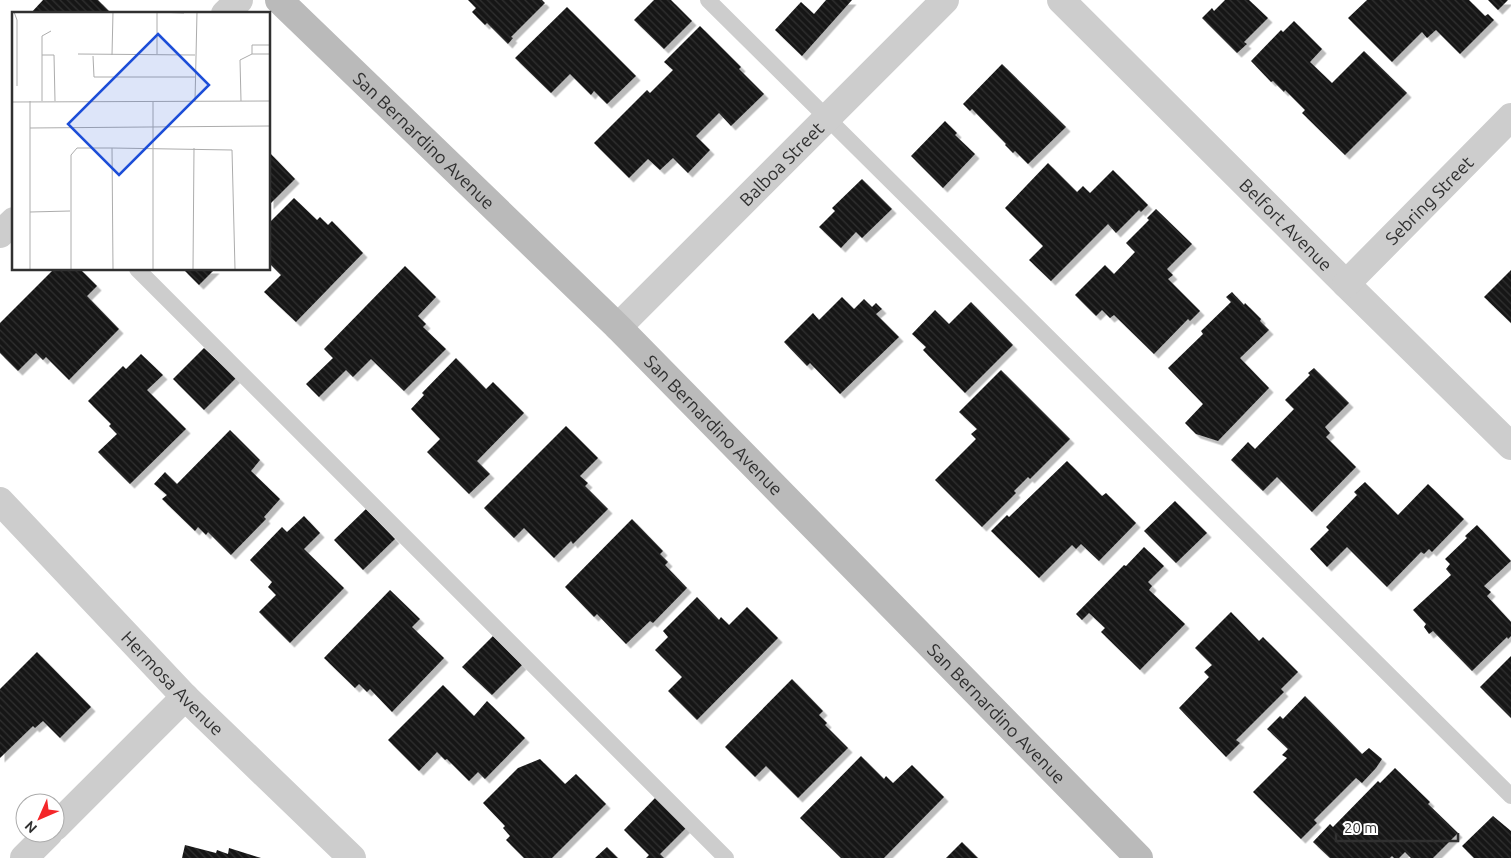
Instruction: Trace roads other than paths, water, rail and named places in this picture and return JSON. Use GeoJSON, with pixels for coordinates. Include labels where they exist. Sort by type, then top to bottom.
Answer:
{"type":"FeatureCollection","features":[{"type":"Feature","properties":{"kind":"main road","name":"San Bernardino Avenue"},"geometry":{"type":"LineString","coordinates":[[278,0],[618,327],[1139,858]]}},
{"type":"Feature","properties":{"kind":"street"},"geometry":{"type":"LineString","coordinates":[[227,12],[239,0]]}},
{"type":"Feature","properties":{"kind":"street","name":"Balboa Street"},"geometry":{"type":"LineString","coordinates":[[618,327],[945,0]]}},
{"type":"Feature","properties":{"kind":"street","name":"Belfort Avenue"},"geometry":{"type":"LineString","coordinates":[[1062,0],[1511,446]]}},
{"type":"Feature","properties":{"kind":"street","name":"Sebring Street"},"geometry":{"type":"LineString","coordinates":[[1346,284],[1511,117]]}},
{"type":"Feature","properties":{"kind":"street"},"geometry":{"type":"LineString","coordinates":[[0,234],[12,223]]}},
{"type":"Feature","properties":{"kind":"street","name":"Hermosa Avenue"},"geometry":{"type":"LineString","coordinates":[[0,501],[185,697],[352,858]]}},
{"type":"Feature","properties":{"kind":"street"},"geometry":{"type":"LineString","coordinates":[[65,817],[185,697]]}},
{"type":"Feature","properties":{"kind":"street"},"geometry":{"type":"LineString","coordinates":[[24,858],[39,843]]}},
{"type":"Feature","properties":{"kind":"lane"},"geometry":{"type":"LineString","coordinates":[[708,0],[1511,796]]}},
{"type":"Feature","properties":{"kind":"lane"},"geometry":{"type":"LineString","coordinates":[[138,270],[726,858]]}}]}
